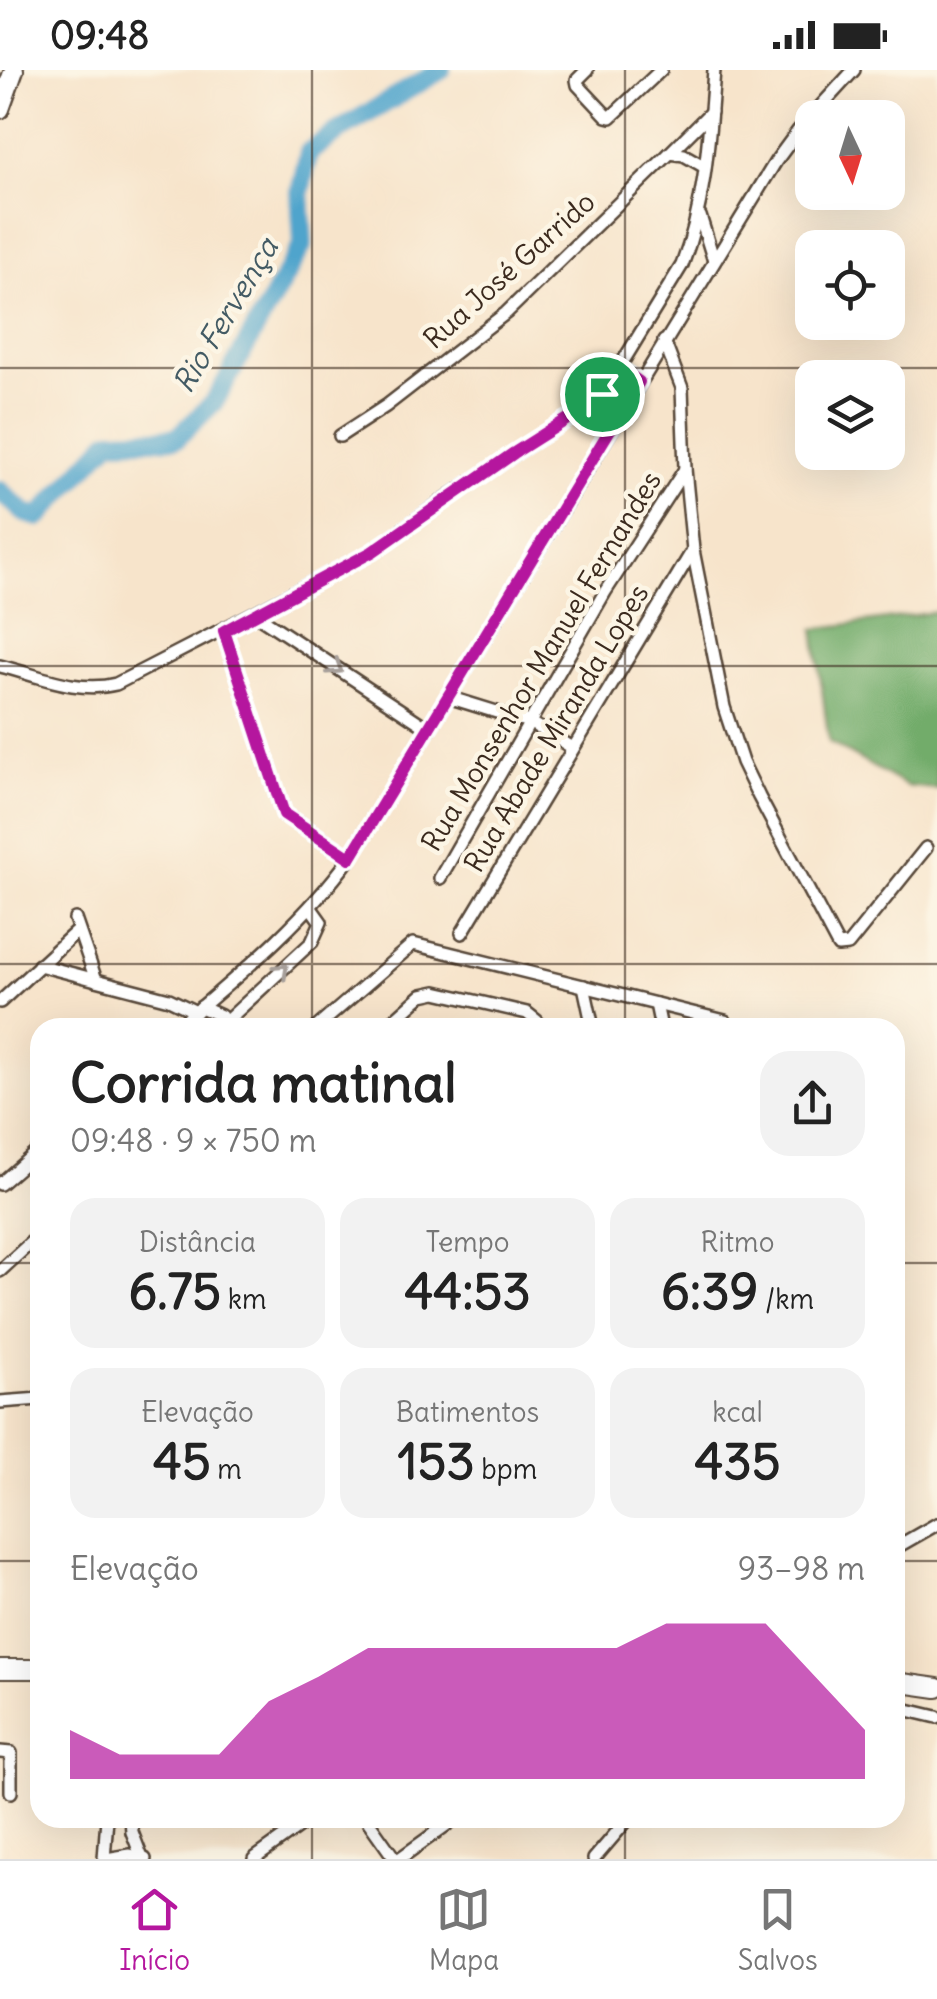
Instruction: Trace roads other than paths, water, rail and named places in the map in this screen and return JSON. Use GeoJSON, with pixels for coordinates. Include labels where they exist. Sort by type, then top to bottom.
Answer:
{"type":"FeatureCollection","features":[{"type":"Feature","properties":{"kind":"main road"},"geometry":{"type":"LineString","coordinates":[[0,109],[14,70]]}},
{"type":"Feature","properties":{"kind":"main road"},"geometry":{"type":"LineString","coordinates":[[0,1669],[30,1669]]}},
{"type":"Feature","properties":{"kind":"main road"},"geometry":{"type":"LineString","coordinates":[[905,1683],[937,1688]]}},
{"type":"Feature","properties":{"kind":"street"},"geometry":{"type":"LineString","coordinates":[[587,70],[577,80],[578,85],[611,117],[661,70]]}},
{"type":"Feature","properties":{"kind":"street"},"geometry":{"type":"LineString","coordinates":[[0,666],[74,686],[104,687],[224,631],[372,552],[602,394],[682,264],[700,216],[714,70]]}},
{"type":"Feature","properties":{"kind":"street"},"geometry":{"type":"LineString","coordinates":[[39,965],[169,1000],[196,1016],[311,908],[350,858],[786,146],[854,70]]}},
{"type":"Feature","properties":{"kind":"street","name":"Rua José Garrido"},"geometry":{"type":"LineString","coordinates":[[340,436],[386,406],[506,314],[710,112]]}},
{"type":"Feature","properties":{"kind":"street"},"geometry":{"type":"LineString","coordinates":[[670,153],[684,155],[705,167]]}},
{"type":"Feature","properties":{"kind":"street"},"geometry":{"type":"LineString","coordinates":[[700,216],[714,261]]}},
{"type":"Feature","properties":{"kind":"street"},"geometry":{"type":"LineString","coordinates":[[682,264],[702,280]]}},
{"type":"Feature","properties":{"kind":"street"},"geometry":{"type":"LineString","coordinates":[[664,341],[682,388],[694,550],[724,707],[742,762],[838,946],[848,946],[926,848]]}},
{"type":"Feature","properties":{"kind":"street"},"geometry":{"type":"LineString","coordinates":[[619,368],[639,382]]}},
{"type":"Feature","properties":{"kind":"street"},"geometry":{"type":"LineString","coordinates":[[602,394],[625,405]]}},
{"type":"Feature","properties":{"kind":"street","name":"Rua Monsenhor Manuel Fernandes"},"geometry":{"type":"LineString","coordinates":[[440,878],[605,592],[685,469]]}},
{"type":"Feature","properties":{"kind":"street","name":"Rua Abade Miranda Lopes"},"geometry":{"type":"LineString","coordinates":[[462,933],[694,550]]}},
{"type":"Feature","properties":{"kind":"street"},"geometry":{"type":"LineString","coordinates":[[255,614],[429,730]]}},
{"type":"Feature","properties":{"kind":"street"},"geometry":{"type":"LineString","coordinates":[[224,631],[284,814],[350,858]]}},
{"type":"Feature","properties":{"kind":"street"},"geometry":{"type":"LineString","coordinates":[[448,698],[530,722],[573,748]]}},
{"type":"Feature","properties":{"kind":"street"},"geometry":{"type":"LineString","coordinates":[[231,1018],[312,942],[320,922],[311,908]]}},
{"type":"Feature","properties":{"kind":"street"},"geometry":{"type":"LineString","coordinates":[[0,1002],[76,924],[96,980]]}},
{"type":"Feature","properties":{"kind":"street"},"geometry":{"type":"LineString","coordinates":[[328,1018],[414,944],[713,1018]]}},
{"type":"Feature","properties":{"kind":"street"},"geometry":{"type":"LineString","coordinates":[[584,986],[591,1018]]}},
{"type":"Feature","properties":{"kind":"street"},"geometry":{"type":"LineString","coordinates":[[396,1018],[422,995],[436,992],[528,1013],[534,1018]]}},
{"type":"Feature","properties":{"kind":"street"},"geometry":{"type":"LineString","coordinates":[[216,996],[223,1018]]}},
{"type":"Feature","properties":{"kind":"street"},"geometry":{"type":"LineString","coordinates":[[656,1004],[659,1018]]}},
{"type":"Feature","properties":{"kind":"street"},"geometry":{"type":"LineString","coordinates":[[0,1184],[30,1158]]}},
{"type":"Feature","properties":{"kind":"street"},"geometry":{"type":"LineString","coordinates":[[0,1271],[30,1243]]}},
{"type":"Feature","properties":{"kind":"street"},"geometry":{"type":"LineString","coordinates":[[0,1402],[30,1400]]}},
{"type":"Feature","properties":{"kind":"street"},"geometry":{"type":"LineString","coordinates":[[905,1542],[937,1524]]}},
{"type":"Feature","properties":{"kind":"street"},"geometry":{"type":"LineString","coordinates":[[905,1710],[937,1717]]}},
{"type":"Feature","properties":{"kind":"street"},"geometry":{"type":"LineString","coordinates":[[0,1752],[11,1752],[11,1792]]}},
{"type":"Feature","properties":{"kind":"street"},"geometry":{"type":"LineString","coordinates":[[107,1828],[105,1859],[130,1855],[144,1858]]}},
{"type":"Feature","properties":{"kind":"street"},"geometry":{"type":"LineString","coordinates":[[131,1828],[144,1858]]}},
{"type":"Feature","properties":{"kind":"street"},"geometry":{"type":"LineString","coordinates":[[254,1859],[297,1828]]}},
{"type":"Feature","properties":{"kind":"street"},"geometry":{"type":"LineString","coordinates":[[374,1828],[397,1859],[442,1828]]}},
{"type":"Feature","properties":{"kind":"street"},"geometry":{"type":"LineString","coordinates":[[594,1859],[620,1828]]}},
{"type":"Feature","properties":{"kind":"waterway","name":"Rio Fervença"},"geometry":{"type":"LineString","coordinates":[[0,491],[25,513],[39,517],[110,440],[177,438],[215,401],[303,244],[300,192],[309,152],[441,70]]}}]}
